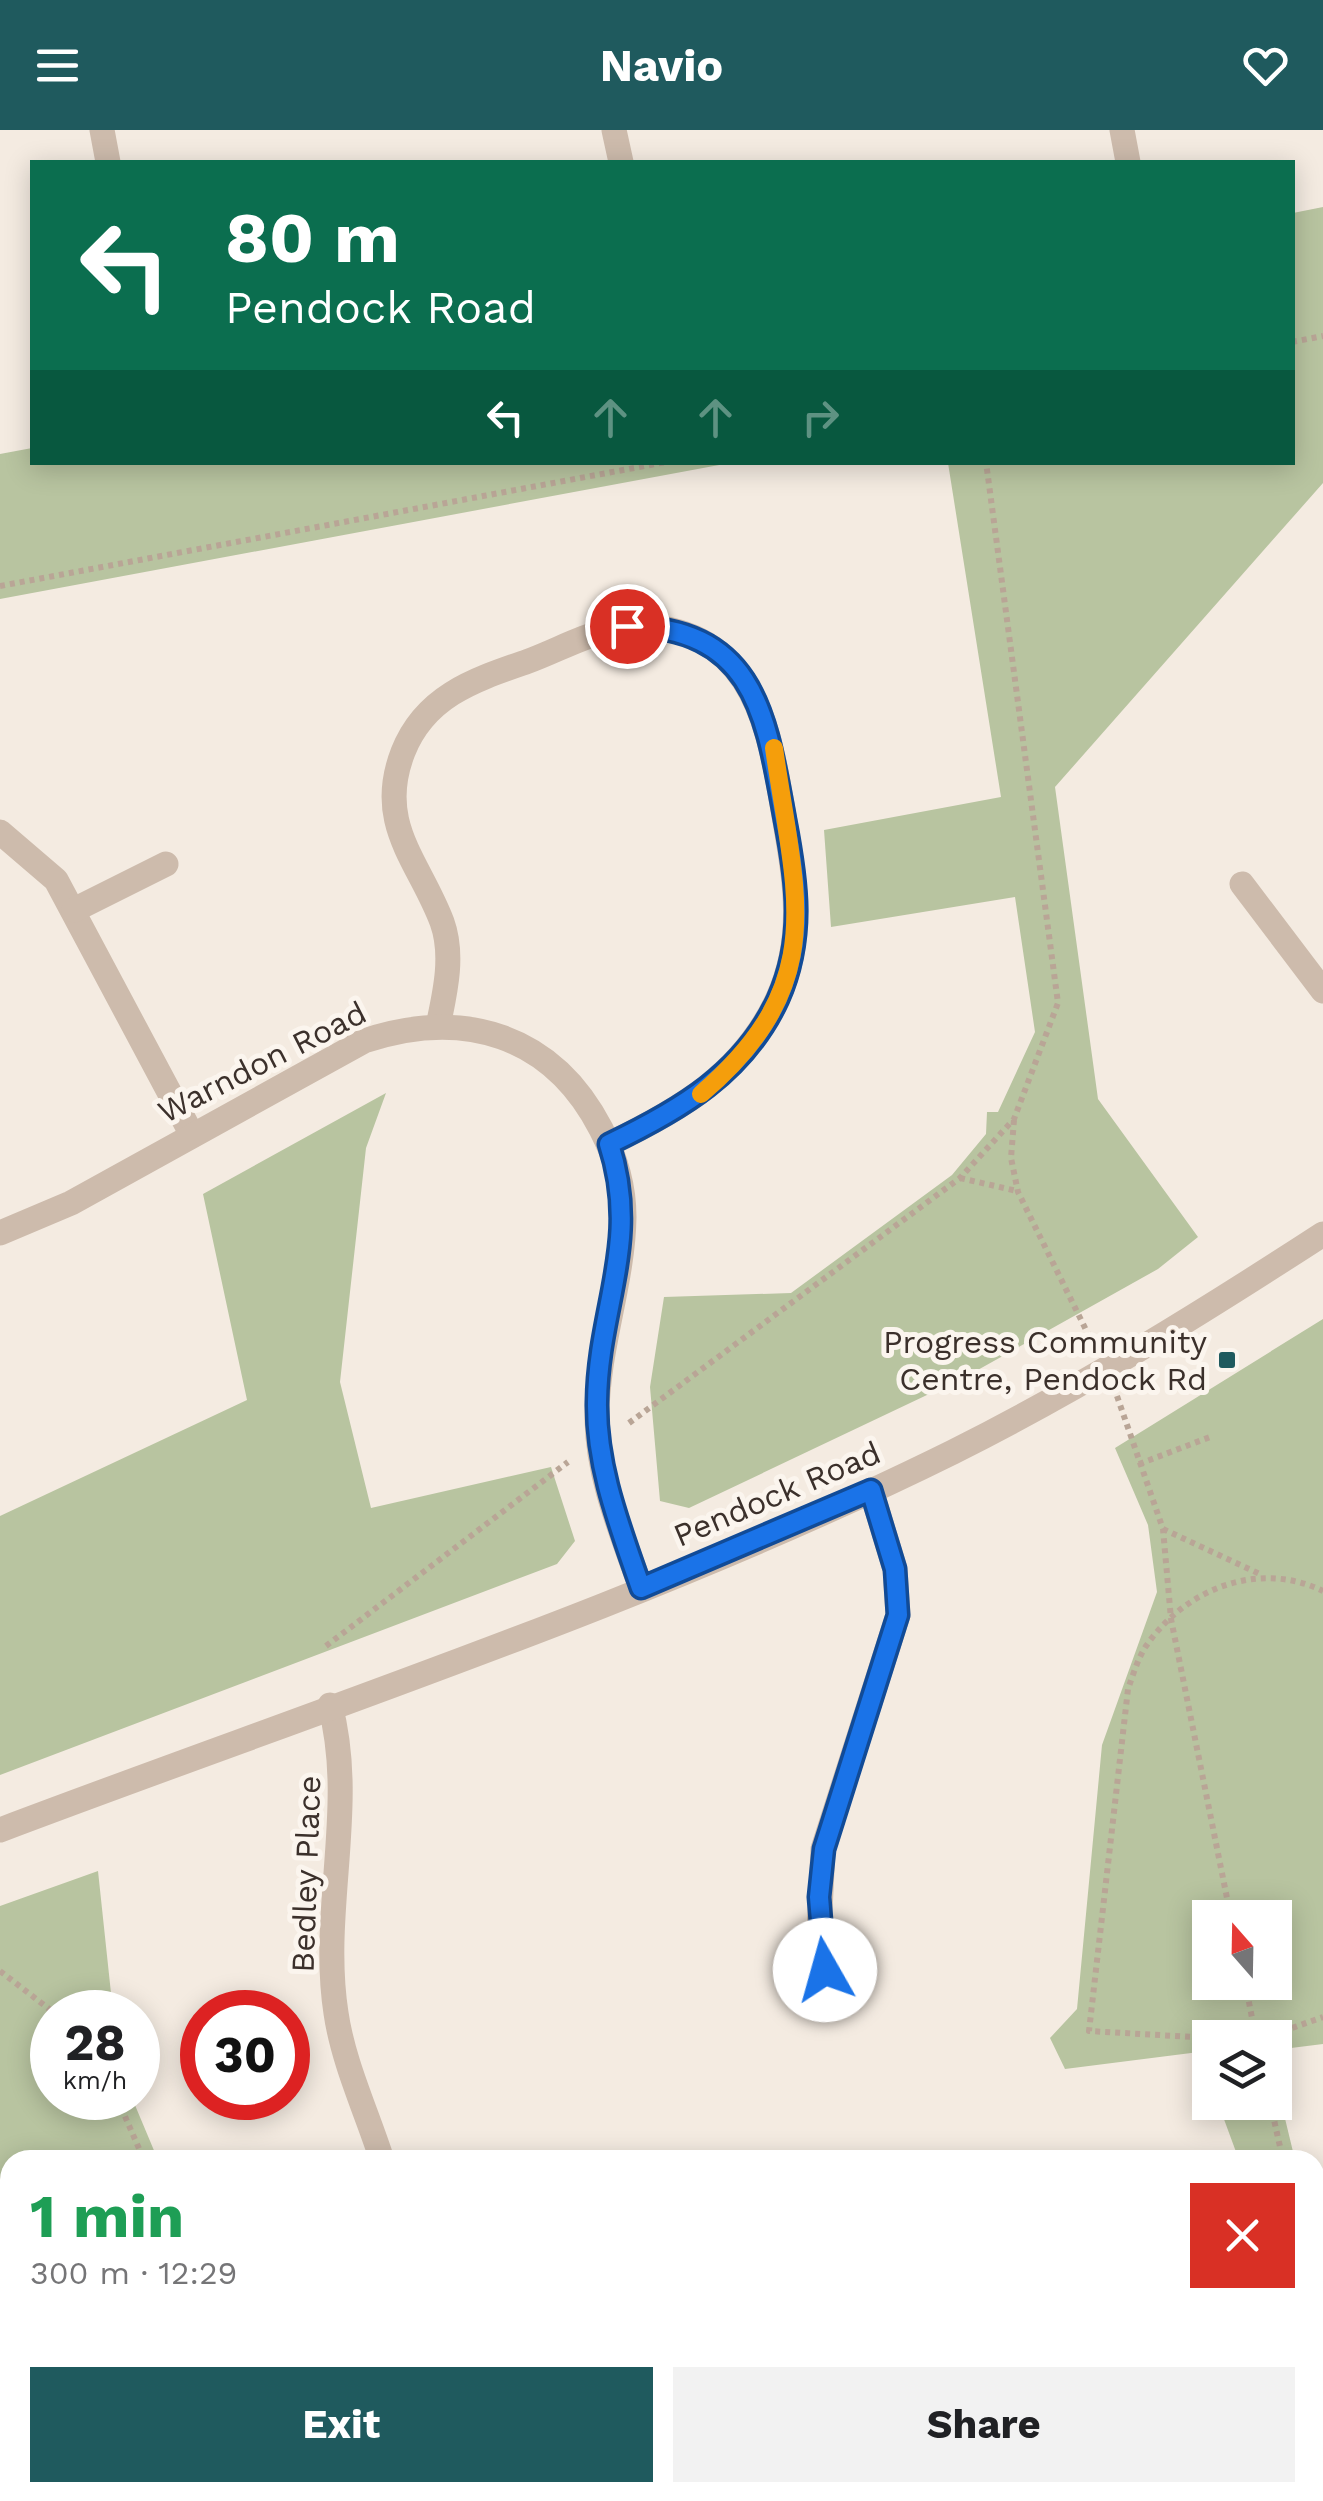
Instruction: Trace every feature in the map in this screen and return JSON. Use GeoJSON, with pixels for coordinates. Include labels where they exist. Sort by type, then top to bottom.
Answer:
{"type":"FeatureCollection","features":[{"type":"Feature","properties":{"kind":"street"},"geometry":{"type":"LineString","coordinates":[[102,130],[108,160]]}},
{"type":"Feature","properties":{"kind":"street"},"geometry":{"type":"LineString","coordinates":[[614,130],[621,160]]}},
{"type":"Feature","properties":{"kind":"street"},"geometry":{"type":"LineString","coordinates":[[1122,130],[1128,160]]}},
{"type":"Feature","properties":{"kind":"street"},"geometry":{"type":"LineString","coordinates":[[438,1026],[448,982],[446,939],[406,852],[395,814],[398,770],[415,728],[445,696],[464,684],[585,634],[652,627],[706,644],[728,662],[753,695],[773,744],[798,887],[792,955],[778,998],[741,1058],[699,1096],[609,1144]]}},
{"type":"Feature","properties":{"kind":"street"},"geometry":{"type":"LineString","coordinates":[[0,832],[49,871],[74,910],[192,1133]]}},
{"type":"Feature","properties":{"kind":"street"},"geometry":{"type":"LineString","coordinates":[[74,910],[166,864]]}},
{"type":"Feature","properties":{"kind":"street"},"geometry":{"type":"LineString","coordinates":[[1242,884],[1323,991]]}},
{"type":"Feature","properties":{"kind":"street","name":"Warndon Road"},"geometry":{"type":"LineString","coordinates":[[0,1233],[70,1203],[364,1041],[392,1032],[438,1026],[492,1032],[552,1064],[582,1096],[609,1144],[620,1181],[624,1219],[599,1371],[598,1442],[611,1503],[641,1588]]}},
{"type":"Feature","properties":{"kind":"street","name":"Pendock Road"},"geometry":{"type":"LineString","coordinates":[[0,1830],[641,1588],[871,1490],[1108,1368],[1323,1234]]}},
{"type":"Feature","properties":{"kind":"street"},"geometry":{"type":"LineString","coordinates":[[830,2008],[819,1932],[824,1849],[898,1615],[895,1569],[871,1490]]}},
{"type":"Feature","properties":{"kind":"street","name":"Bedley Place"},"geometry":{"type":"LineString","coordinates":[[330,1705],[342,1766],[333,1960],[336,2014],[379,2150]]}},
{"type":"Feature","properties":{"kind":"path"},"geometry":{"type":"LineString","coordinates":[[1295,341],[1323,336]]}},
{"type":"Feature","properties":{"kind":"path"},"geometry":{"type":"LineString","coordinates":[[0,586],[650,465]]}},
{"type":"Feature","properties":{"kind":"path"},"geometry":{"type":"LineString","coordinates":[[986,465],[1058,1002],[1014,1119],[1011,1158],[1018,1192],[1081,1324],[1108,1368],[1162,1529],[1171,1619],[1228,1900]]}},
{"type":"Feature","properties":{"kind":"path"},"geometry":{"type":"LineString","coordinates":[[635,1419],[960,1178],[1014,1119]]}},
{"type":"Feature","properties":{"kind":"path"},"geometry":{"type":"LineString","coordinates":[[960,1178],[1018,1192]]}},
{"type":"Feature","properties":{"kind":"path"},"geometry":{"type":"LineString","coordinates":[[1138,1464],[1210,1437]]}},
{"type":"Feature","properties":{"kind":"path"},"geometry":{"type":"LineString","coordinates":[[326,1646],[564,1464]]}},
{"type":"Feature","properties":{"kind":"path"},"geometry":{"type":"LineString","coordinates":[[1162,1529],[1263,1575],[1323,1591]]}},
{"type":"Feature","properties":{"kind":"path"},"geometry":{"type":"LineString","coordinates":[[1192,2037],[1090,2031],[1128,1689],[1145,1647],[1171,1619],[1205,1591],[1263,1575]]}},
{"type":"Feature","properties":{"kind":"path"},"geometry":{"type":"LineString","coordinates":[[0,1971],[30,1995]]}},
{"type":"Feature","properties":{"kind":"path"},"geometry":{"type":"LineString","coordinates":[[1292,2028],[1323,2017]]}},
{"type":"Feature","properties":{"kind":"path"},"geometry":{"type":"LineString","coordinates":[[126,2120],[139,2150]]}},
{"type":"Feature","properties":{"kind":"path"},"geometry":{"type":"LineString","coordinates":[[1274,2120],[1281,2150]]}},
{"type":"Feature","properties":{"kind":"green space"},"geometry":{"type":"Polygon","coordinates":[[[1323,207],[1323,483],[1055,787],[1098,1099],[1198,1237],[1158,1269],[967,1376],[689,1508],[660,1501],[650,1387],[664,1297],[791,1293],[952,1175],[986,1134],[987,1112],[998,1112],[1035,1032],[1015,897],[831,927],[824,830],[1001,797],[948,465],[1295,465],[1295,213],[1323,207]]]}},
{"type":"Feature","properties":{"kind":"green space"},"geometry":{"type":"Polygon","coordinates":[[[30,448],[30,465],[719,465],[0,599],[0,454],[30,448]]]}},
{"type":"Feature","properties":{"kind":"green space"},"geometry":{"type":"Polygon","coordinates":[[[386,1093],[366,1148],[340,1382],[371,1508],[551,1467],[575,1541],[557,1564],[0,1775],[0,1516],[247,1400],[203,1194],[386,1093]]]}},
{"type":"Feature","properties":{"kind":"green space"},"geometry":{"type":"Polygon","coordinates":[[[1323,1319],[1323,2044],[1292,2048],[1292,2020],[1192,2020],[1192,2053],[1065,2069],[1050,2038],[1077,2009],[1102,1745],[1157,1592],[1148,1525],[1115,1448],[1323,1319]]]}},
{"type":"Feature","properties":{"kind":"green space"},"geometry":{"type":"Polygon","coordinates":[[[98,1871],[111,1990],[30,1990],[30,2120],[141,2120],[154,2150],[0,2150],[0,1906],[98,1871]]]}},
{"type":"Feature","properties":{"kind":"green space"},"geometry":{"type":"Polygon","coordinates":[[[1224,2120],[1285,2120],[1293,2150],[1235,2150],[1224,2120]]]}},
{"type":"Feature","properties":{"kind":"slow traffic"},"geometry":{"type":"LineString","coordinates":[[701,1094],[741,1058],[756,1036],[778,998],[792,955],[798,887],[774,748]]}},
{"type":"Feature","properties":{"kind":"place","name":"Progress Community Centre, Pendock Rd"},"geometry":{"type":"Point","coordinates":[1227,1360]}},
{"type":"Feature","properties":{"kind":"route"},"geometry":{"type":"LineString","coordinates":[[627,626],[671,630],[706,644],[728,662],[762,710],[773,744],[798,887],[798,910],[792,955],[778,998],[741,1058],[699,1096],[609,1144],[620,1181],[624,1219],[599,1371],[598,1442],[611,1503],[641,1588],[871,1490],[895,1569],[898,1615],[896,1631],[835,1801],[824,1849],[819,1932],[825,1970]]}}]}
